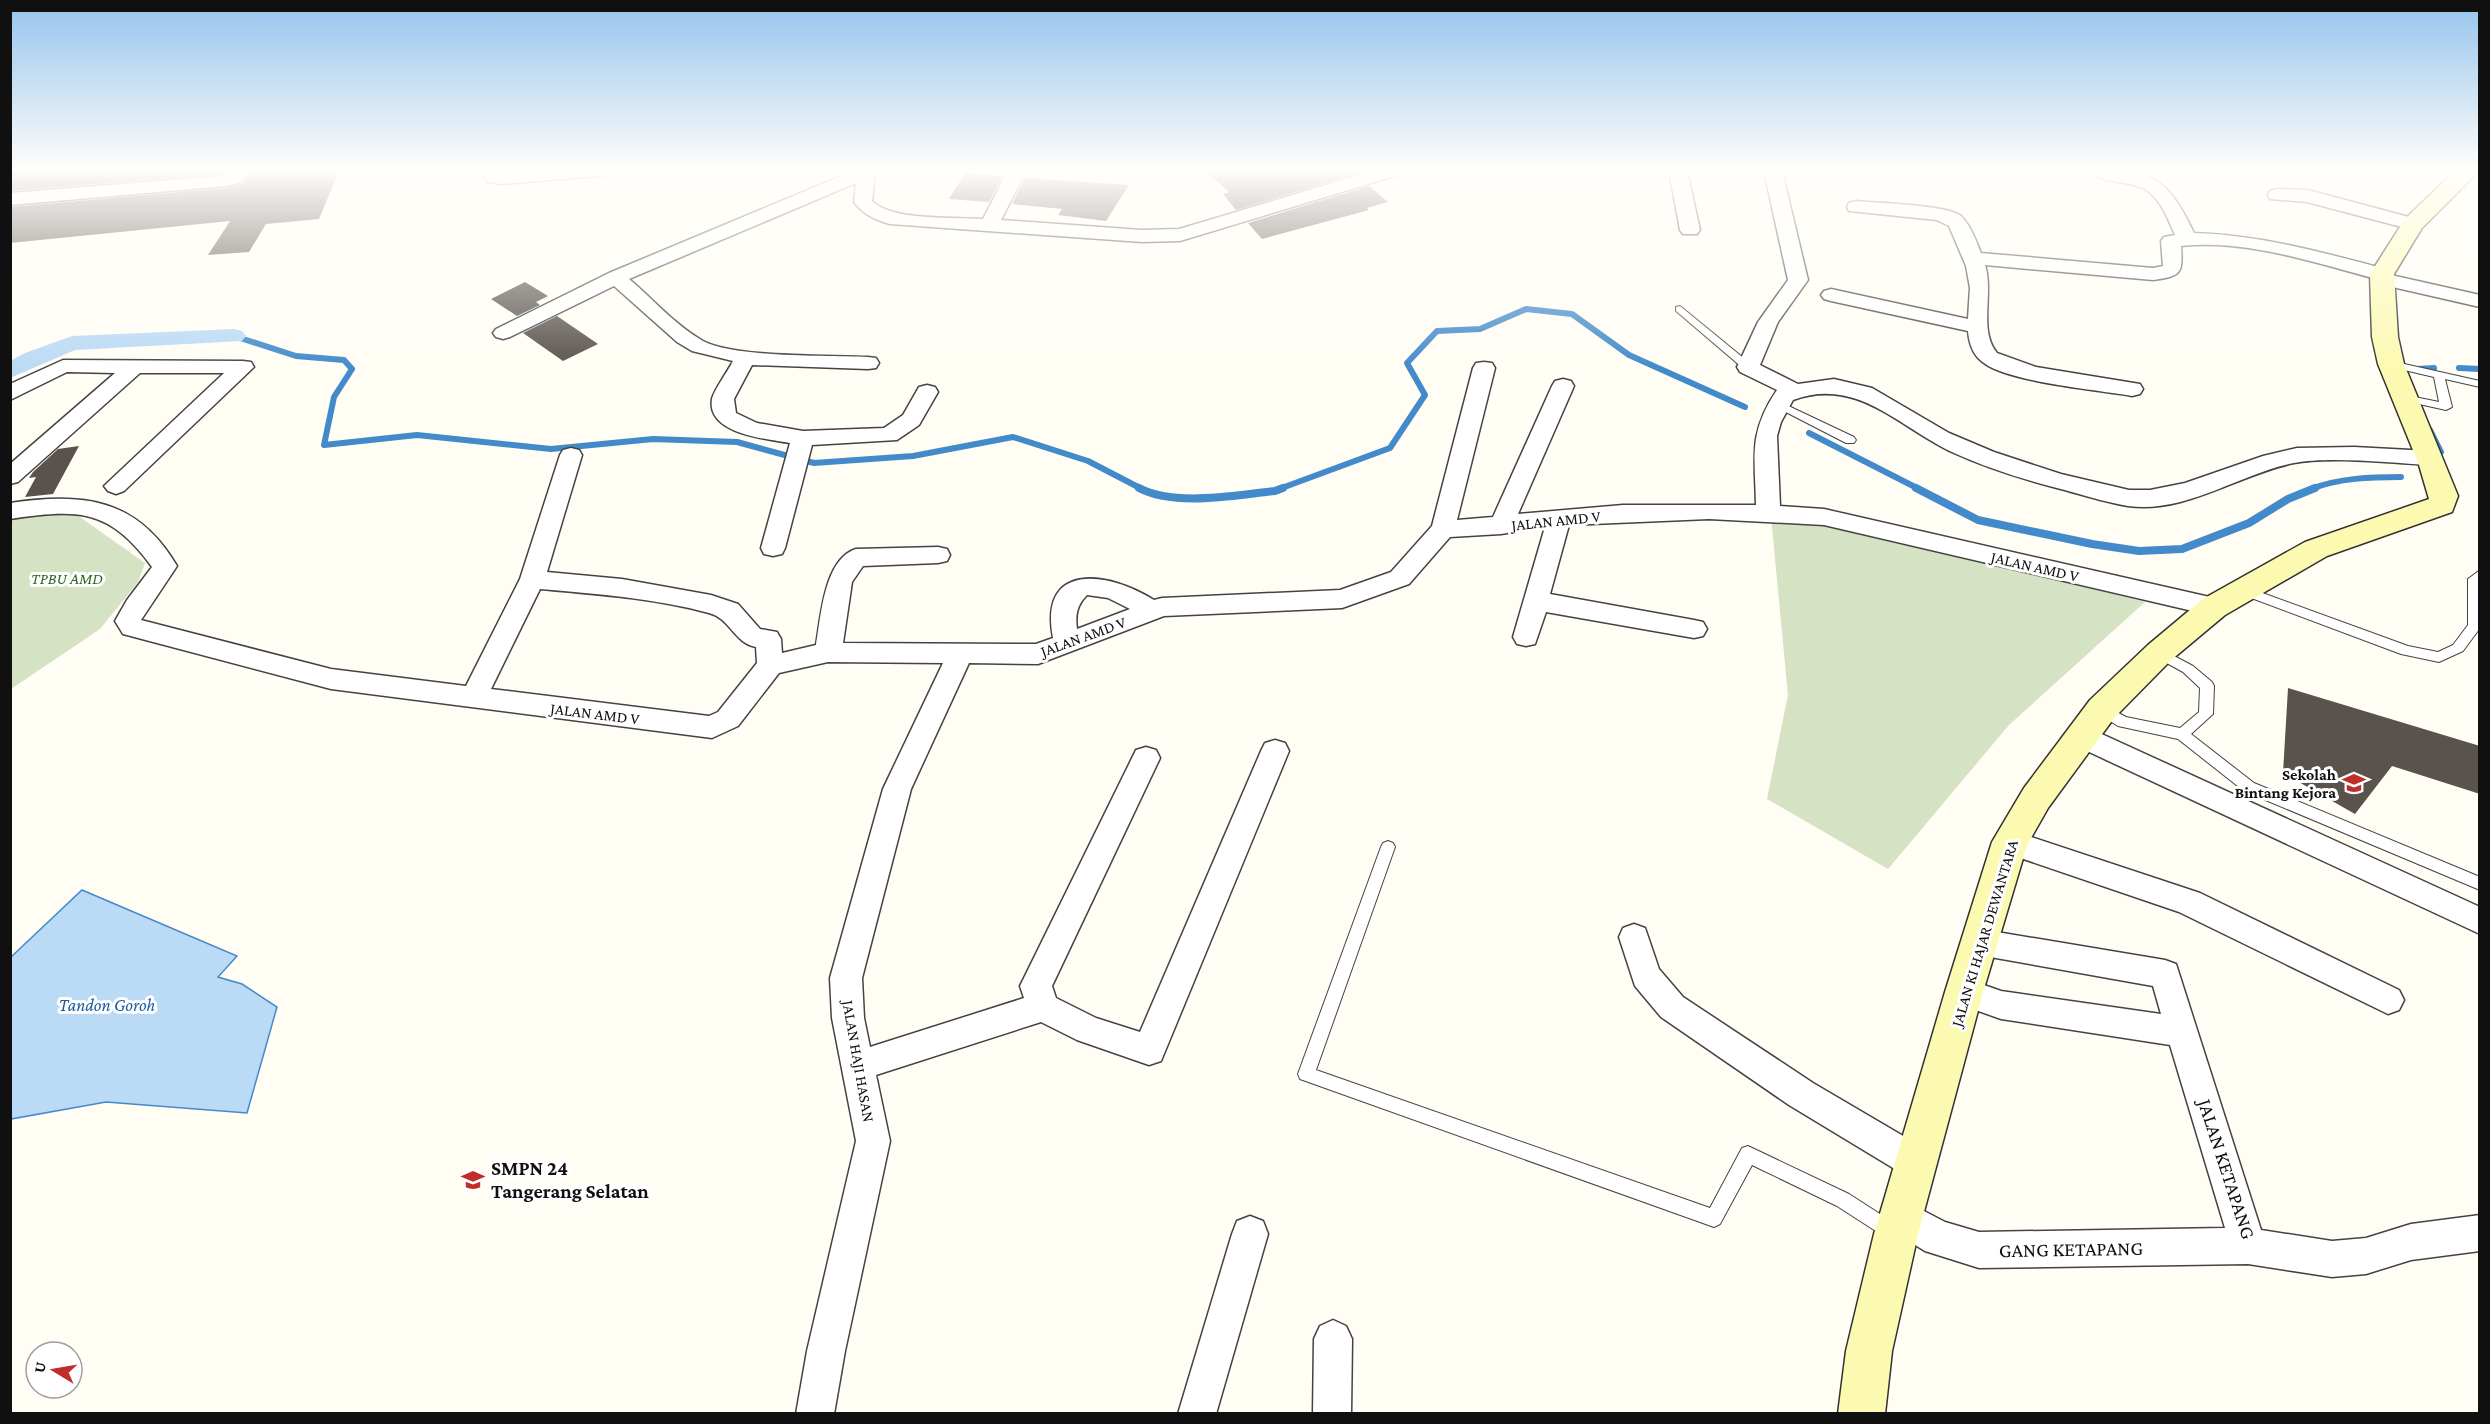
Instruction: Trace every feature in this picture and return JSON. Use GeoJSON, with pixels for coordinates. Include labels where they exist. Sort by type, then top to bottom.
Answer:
{"type":"FeatureCollection","features":[{"type":"Feature","properties":{"kind":"main road"},"geometry":{"type":"LineString","coordinates":[[2382,277],[2405,237]]}},
{"type":"Feature","properties":{"kind":"main road","name":"JALAN KI HAJAR DEWANTARA"},"geometry":{"type":"LineString","coordinates":[[1861,1413],[1869,1351],[1915,1162],[2010,842],[2036,798],[2092,723],[2159,653],[2228,598],[2316,549],[2442,505],[2444,496],[2385,337],[2382,277]]}},
{"type":"Feature","properties":{"kind":"street"},"geometry":{"type":"LineString","coordinates":[[503,333],[616,277],[710,237]]}},
{"type":"Feature","properties":{"kind":"street"},"geometry":{"type":"LineString","coordinates":[[1788,237],[1798,280],[1768,322],[1748,367],[1788,398]]}},
{"type":"Feature","properties":{"kind":"street"},"geometry":{"type":"LineString","coordinates":[[1964,237],[1979,278],[1978,327],[1989,357],[2003,365],[2132,389]]}},
{"type":"Feature","properties":{"kind":"street"},"geometry":{"type":"LineString","coordinates":[[1971,258],[2153,274],[2166,272],[2173,268],[2172,241],[2184,239],[2257,245],[2480,301]]}},
{"type":"Feature","properties":{"kind":"street"},"geometry":{"type":"LineString","coordinates":[[616,277],[684,338],[699,347],[745,358],[868,363]]}},
{"type":"Feature","properties":{"kind":"street"},"geometry":{"type":"LineString","coordinates":[[1831,296],[1978,327]]}},
{"type":"Feature","properties":{"kind":"street"},"geometry":{"type":"LineString","coordinates":[[745,358],[723,399],[726,417],[800,452],[889,435],[911,420],[927,392]]}},
{"type":"Feature","properties":{"kind":"street"},"geometry":{"type":"LineString","coordinates":[[10,393],[63,366],[243,367],[116,486]]}},
{"type":"Feature","properties":{"kind":"street"},"geometry":{"type":"LineString","coordinates":[[10,477],[135,366]]}},
{"type":"Feature","properties":{"kind":"street"},"geometry":{"type":"LineString","coordinates":[[1443,529],[1484,368]]}},
{"type":"Feature","properties":{"kind":"street"},"geometry":{"type":"LineString","coordinates":[[1768,512],[1766,436],[1770,422],[1788,398],[1825,384],[1853,389],[1880,400],[1940,438],[2003,464],[2129,498],[2146,499],[2178,495],[2258,464],[2296,455],[2358,454],[2432,462]]}},
{"type":"Feature","properties":{"kind":"street"},"geometry":{"type":"LineString","coordinates":[[1501,526],[1563,386]]}},
{"type":"Feature","properties":{"kind":"street"},"geometry":{"type":"LineString","coordinates":[[773,548],[800,452]]}},
{"type":"Feature","properties":{"kind":"street"},"geometry":{"type":"LineString","coordinates":[[473,698],[532,579],[571,455]]}},
{"type":"Feature","properties":{"kind":"street","name":"JALAN AMD V"},"geometry":{"type":"LineString","coordinates":[[10,511],[53,504],[94,507],[122,519],[156,553],[165,566],[158,580],[132,613],[128,621],[132,627],[331,679],[712,727],[728,719],[770,665],[828,652],[1038,654],[1162,608],[1342,598],[1401,578],[1443,529],[1501,526],[1593,515],[1768,512],[1824,518],[2228,598]]}},
{"type":"Feature","properties":{"kind":"street"},"geometry":{"type":"LineString","coordinates":[[1526,638],[1559,519]]}},
{"type":"Feature","properties":{"kind":"street"},"geometry":{"type":"LineString","coordinates":[[828,652],[840,581],[856,558],[938,555]]}},
{"type":"Feature","properties":{"kind":"street"},"geometry":{"type":"LineString","coordinates":[[532,579],[622,588],[711,604],[729,610],[753,637],[768,639],[770,665]]}},
{"type":"Feature","properties":{"kind":"street"},"geometry":{"type":"LineString","coordinates":[[1067,643],[1063,613],[1070,595],[1083,586],[1110,587],[1152,611]]}},
{"type":"Feature","properties":{"kind":"street"},"geometry":{"type":"LineString","coordinates":[[1536,601],[1694,628]]}},
{"type":"Feature","properties":{"kind":"street","name":"JALAN HAJI HASAN"},"geometry":{"type":"LineString","coordinates":[[815,1413],[826,1350],[873,1141],[848,1018],[846,978],[897,789],[961,652]]}},
{"type":"Feature","properties":{"kind":"street"},"geometry":{"type":"LineString","coordinates":[[2092,723],[2480,921]]}},
{"type":"Feature","properties":{"kind":"street"},"geometry":{"type":"LineString","coordinates":[[1146,758],[1036,986],[1043,1007],[1088,1030],[1149,1050],[1275,751]]}},
{"type":"Feature","properties":{"kind":"street"},"geometry":{"type":"LineString","coordinates":[[2010,842],[2189,903],[2388,1000]]}},
{"type":"Feature","properties":{"kind":"street"},"geometry":{"type":"LineString","coordinates":[[1634,937],[1646,976],[1672,1007],[1801,1094],[1915,1162]]}},
{"type":"Feature","properties":{"kind":"street","name":"JALAN KETAPANG"},"geometry":{"type":"LineString","coordinates":[[1979,942],[2165,974],[2248,1246],[2332,1259],[2366,1256],[2411,1242],[2480,1233]]}},
{"type":"Feature","properties":{"kind":"street"},"geometry":{"type":"LineString","coordinates":[[1964,992],[2001,1005],[2183,1032]]}},
{"type":"Feature","properties":{"kind":"street"},"geometry":{"type":"LineString","coordinates":[[858,1066],[1043,1007]]}},
{"type":"Feature","properties":{"kind":"street","name":"GANG KETAPANG"},"geometry":{"type":"LineString","coordinates":[[1898,1225],[1979,1250],[2248,1246]]}},
{"type":"Feature","properties":{"kind":"street"},"geometry":{"type":"LineString","coordinates":[[1197,1413],[1251,1234]]}},
{"type":"Feature","properties":{"kind":"street"},"geometry":{"type":"LineString","coordinates":[[1332,1413],[1333,1339]]}},
{"type":"Feature","properties":{"kind":"lane"},"geometry":{"type":"LineString","coordinates":[[1680,309],[1748,367]]}},
{"type":"Feature","properties":{"kind":"lane"},"geometry":{"type":"LineString","coordinates":[[2397,365],[2480,384]]}},
{"type":"Feature","properties":{"kind":"lane"},"geometry":{"type":"LineString","coordinates":[[2409,399],[2446,407],[2433,372]]}},
{"type":"Feature","properties":{"kind":"lane"},"geometry":{"type":"LineString","coordinates":[[1788,398],[1850,440]]}},
{"type":"Feature","properties":{"kind":"lane"},"geometry":{"type":"LineString","coordinates":[[2228,598],[2406,651],[2439,657],[2457,648],[2474,626],[2474,579],[2480,574]]}},
{"type":"Feature","properties":{"kind":"lane"},"geometry":{"type":"LineString","coordinates":[[2159,653],[2188,669],[2207,686],[2206,714],[2181,734]]}},
{"type":"Feature","properties":{"kind":"lane"},"geometry":{"type":"LineString","coordinates":[[2092,723],[2123,722],[2181,734],[2248,787],[2480,884]]}},
{"type":"Feature","properties":{"kind":"lane"},"geometry":{"type":"LineString","coordinates":[[1388,847],[1306,1074],[1714,1218],[1748,1154],[1898,1225]]}},
{"type":"Feature","properties":{"kind":"green space","name":"TPBU AMD"},"geometry":{"type":"Polygon","coordinates":[[[70,510],[145,563],[138,582],[100,629],[11,689],[10,515],[70,510]]]}},
{"type":"Feature","properties":{"kind":"green space"},"geometry":{"type":"Polygon","coordinates":[[[1771,517],[1880,534],[2145,602],[2009,725],[1888,869],[1767,799],[1788,695],[1771,517]]]}},
{"type":"Feature","properties":{"kind":"water","name":"Tandon Goroh"},"geometry":{"type":"Polygon","coordinates":[[[82,890],[237,956],[218,977],[242,984],[277,1007],[247,1113],[106,1102],[11,1119],[11,957],[82,890]]]}},
{"type":"Feature","properties":{"kind":"building"},"geometry":{"type":"Polygon","coordinates":[[[10,237],[65,237],[10,243],[10,237]]]}},
{"type":"Feature","properties":{"kind":"building"},"geometry":{"type":"Polygon","coordinates":[[[219,237],[258,237],[249,252],[208,255],[219,237]]]}},
{"type":"Feature","properties":{"kind":"building"},"geometry":{"type":"Polygon","coordinates":[[[525,282],[548,296],[536,302],[540,305],[517,316],[491,299],[525,282]]]}},
{"type":"Feature","properties":{"kind":"building"},"geometry":{"type":"Polygon","coordinates":[[[557,316],[598,344],[563,361],[523,333],[557,316]]]}},
{"type":"Feature","properties":{"kind":"building"},"geometry":{"type":"Polygon","coordinates":[[[79,446],[53,494],[25,497],[36,477],[29,478],[33,472],[58,449],[79,446]]]}},
{"type":"Feature","properties":{"kind":"building"},"geometry":{"type":"Polygon","coordinates":[[[2288,688],[2480,746],[2480,794],[2392,766],[2355,814],[2283,773],[2288,688]]]}},
{"type":"Feature","properties":{"kind":"waterway"},"geometry":{"type":"LineString","coordinates":[[1279,489],[1390,448],[1425,395],[1407,363],[1437,331],[1480,329],[1526,309],[1572,314],[1629,355],[1745,407]]}},
{"type":"Feature","properties":{"kind":"waterway"},"geometry":{"type":"LineString","coordinates":[[234,336],[296,356],[344,360],[352,369],[334,397],[324,445],[417,435],[551,449],[653,439],[737,442],[814,463],[913,456],[1013,437],[1088,461],[1142,489]]}},
{"type":"Feature","properties":{"kind":"waterway"},"geometry":{"type":"LineString","coordinates":[[10,371],[33,358],[72,343],[234,336]]}},
{"type":"Feature","properties":{"kind":"waterway"},"geometry":{"type":"LineString","coordinates":[[2417,369],[2434,368]]}},
{"type":"Feature","properties":{"kind":"waterway"},"geometry":{"type":"LineString","coordinates":[[2459,368],[2480,369]]}},
{"type":"Feature","properties":{"kind":"waterway"},"geometry":{"type":"LineString","coordinates":[[2430,430],[2441,452]]}},
{"type":"Feature","properties":{"kind":"waterway"},"geometry":{"type":"LineString","coordinates":[[1809,433],[1919,489]]}},
{"type":"Feature","properties":{"kind":"waterway"},"geometry":{"type":"LineString","coordinates":[[2311,489],[2344,480],[2401,477]]}},
{"type":"Feature","properties":{"kind":"waterway"},"geometry":{"type":"LineString","coordinates":[[1139,488],[1154,494],[1187,498],[1242,495],[1283,488]]}},
{"type":"Feature","properties":{"kind":"waterway"},"geometry":{"type":"LineString","coordinates":[[1916,488],[1978,520],[2092,544],[2139,551],[2182,549],[2249,523],[2288,499],[2315,488]]}},
{"type":"Feature","properties":{"kind":"place","name":"Sekolah Bintang Kejora"},"geometry":{"type":"Point","coordinates":[2354,783]}},
{"type":"Feature","properties":{"kind":"place","name":"SMPN 24 Tangerang Selatan"},"geometry":{"type":"Point","coordinates":[473,1180]}}]}
